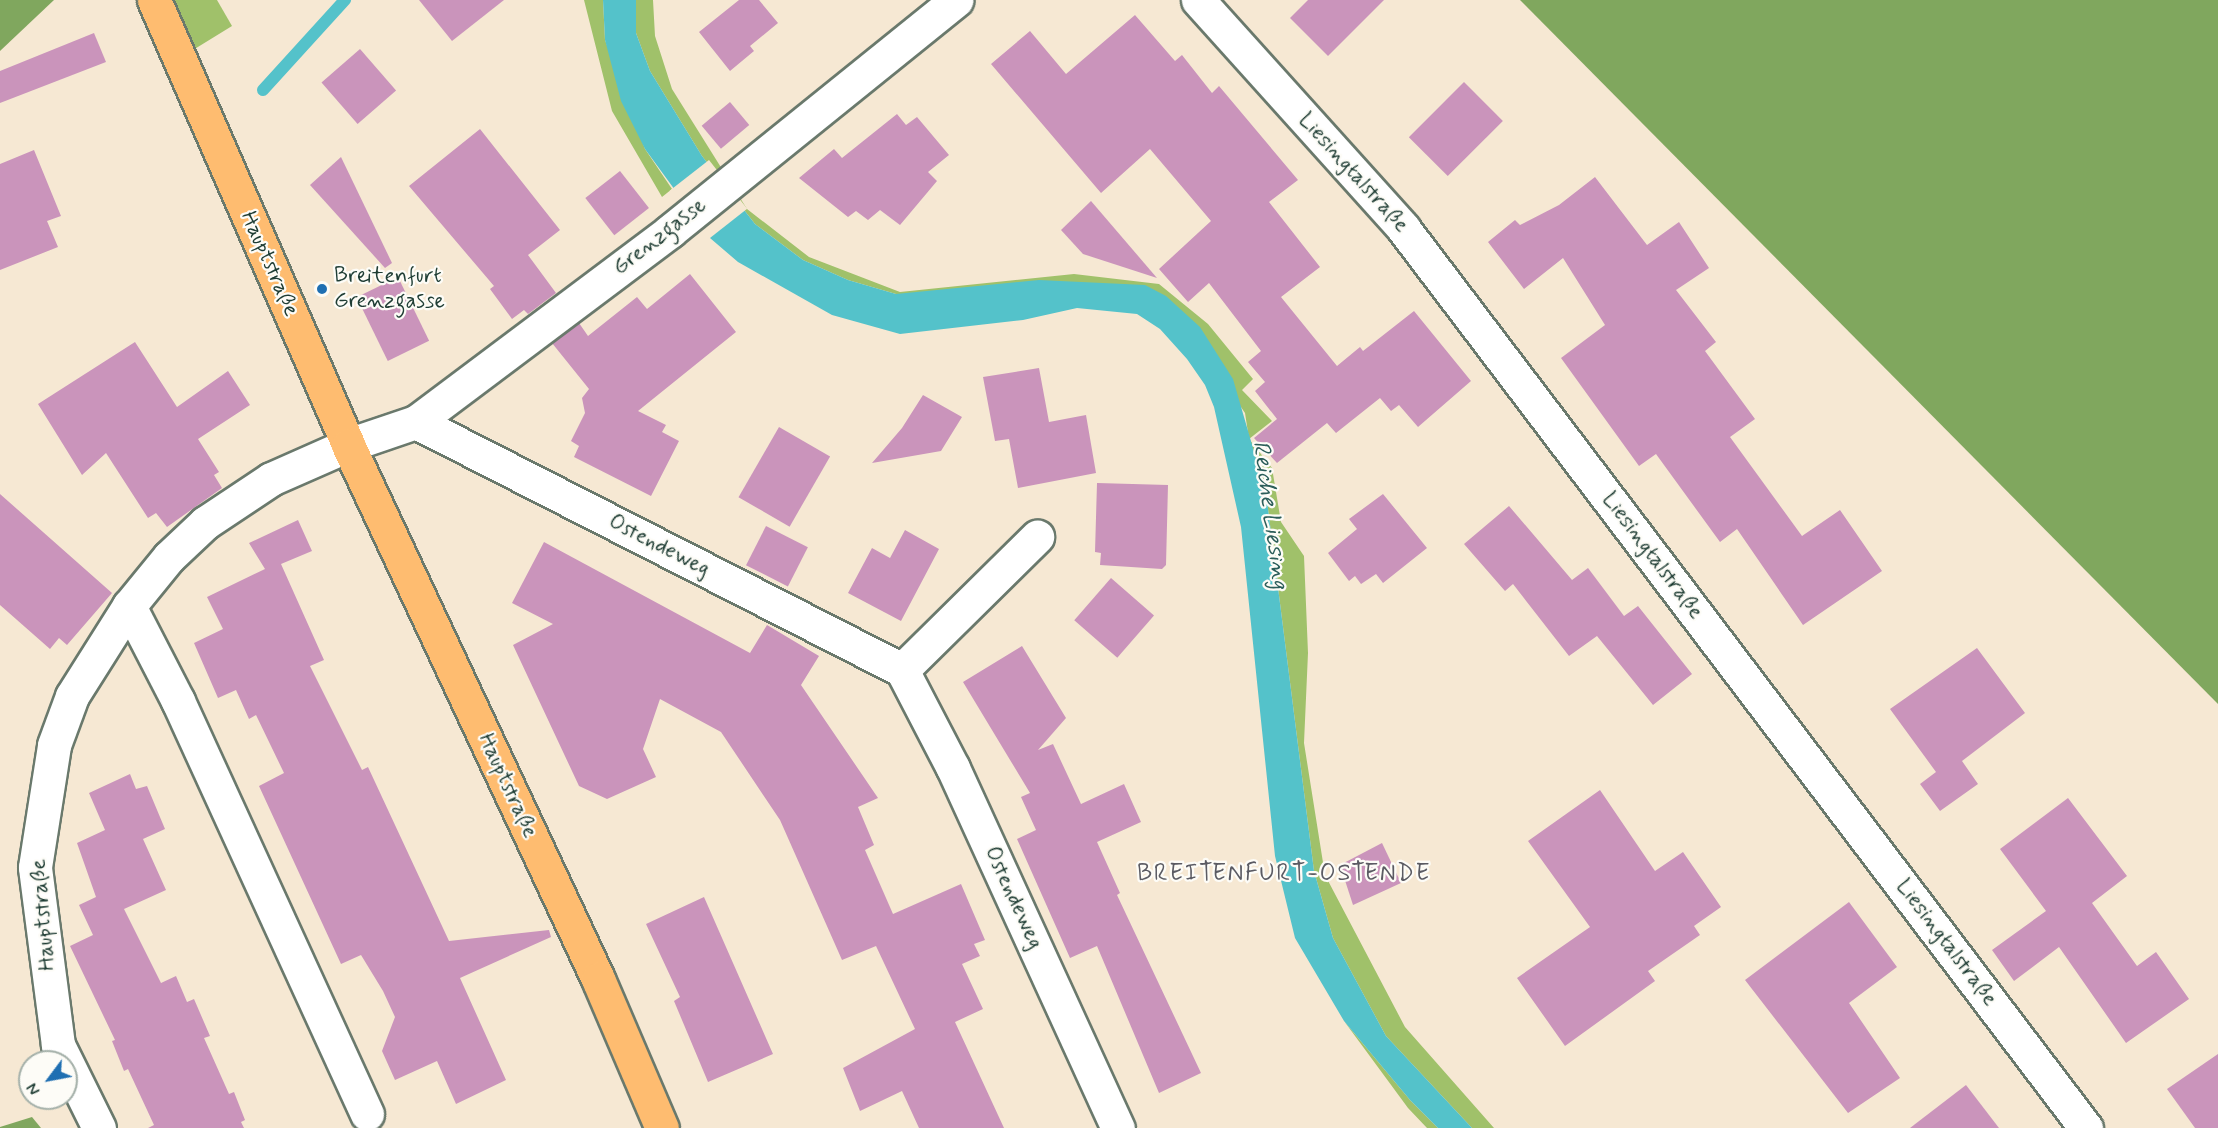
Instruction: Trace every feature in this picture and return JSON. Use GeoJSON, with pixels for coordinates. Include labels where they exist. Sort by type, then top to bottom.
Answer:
{"type":"FeatureCollection","features":[{"type":"Feature","properties":{"kind":"main road","name":"Hauptstraße"},"geometry":{"type":"LineString","coordinates":[[154,0],[348,445],[598,979],[662,1128]]}},
{"type":"Feature","properties":{"kind":"street","name":"Grenzgasse"},"geometry":{"type":"LineString","coordinates":[[348,445],[416,422],[670,231],[956,0]]}},
{"type":"Feature","properties":{"kind":"street","name":"Liesingtalstraße"},"geometry":{"type":"LineString","coordinates":[[1198,0],[1403,228],[2086,1128]]}},
{"type":"Feature","properties":{"kind":"street","name":"Ostendeweg"},"geometry":{"type":"LineString","coordinates":[[416,422],[902,670],[953,768],[1118,1128]]}},
{"type":"Feature","properties":{"kind":"street","name":"Hauptstraße"},"geometry":{"type":"LineString","coordinates":[[99,1128],[58,1045],[34,867],[54,745],[72,696],[129,606],[169,556],[205,523],[271,479],[348,445]]}},
{"type":"Feature","properties":{"kind":"street"},"geometry":{"type":"LineString","coordinates":[[902,670],[1037,537]]}},
{"type":"Feature","properties":{"kind":"street"},"geometry":{"type":"LineString","coordinates":[[129,606],[178,701],[367,1114]]}},
{"type":"Feature","properties":{"kind":"green space"},"geometry":{"type":"Polygon","coordinates":[[[0,0],[54,0],[0,51],[0,0]]]}},
{"type":"Feature","properties":{"kind":"green space"},"geometry":{"type":"Polygon","coordinates":[[[172,0],[217,0],[232,26],[193,50],[172,0]]]}},
{"type":"Feature","properties":{"kind":"green space"},"geometry":{"type":"Polygon","coordinates":[[[584,0],[603,0],[605,40],[645,149],[672,189],[662,197],[612,111],[584,0]]]}},
{"type":"Feature","properties":{"kind":"green space"},"geometry":{"type":"Polygon","coordinates":[[[636,0],[653,0],[655,36],[672,89],[747,209],[809,257],[900,292],[1074,274],[1159,284],[1208,324],[1253,379],[1242,390],[1272,421],[1249,439],[1245,413],[1166,297],[896,294],[848,280],[803,260],[755,224],[702,156],[650,71],[636,33],[636,0]]]}},
{"type":"Feature","properties":{"kind":"green space"},"geometry":{"type":"Polygon","coordinates":[[[1520,0],[2218,0],[2218,704],[1520,0]]]}},
{"type":"Feature","properties":{"kind":"green space"},"geometry":{"type":"Polygon","coordinates":[[[1249,439],[1272,468],[1281,522],[1304,556],[1308,653],[1304,743],[1325,875],[1405,1027],[1494,1128],[1472,1128],[1386,1036],[1333,938],[1314,871],[1266,493],[1249,439]]]}},
{"type":"Feature","properties":{"kind":"green space"},"geometry":{"type":"Polygon","coordinates":[[[1344,1021],[1410,1100],[1438,1128],[1427,1128],[1408,1108],[1344,1021]]]}},
{"type":"Feature","properties":{"kind":"green space"},"geometry":{"type":"Polygon","coordinates":[[[32,1117],[41,1128],[0,1128],[0,1127],[32,1117]]]}},
{"type":"Feature","properties":{"kind":"water"},"geometry":{"type":"Polygon","coordinates":[[[603,0],[636,0],[636,33],[650,71],[702,156],[755,224],[803,260],[848,280],[896,294],[1039,280],[1145,285],[1166,296],[1200,327],[1233,379],[1266,493],[1314,871],[1333,938],[1386,1036],[1472,1128],[1438,1128],[1410,1100],[1344,1021],[1295,938],[1275,856],[1241,527],[1214,407],[1205,385],[1187,359],[1160,329],[1137,314],[1077,308],[1023,320],[900,334],[832,315],[738,262],[710,238],[645,149],[621,101],[605,40],[603,0]]]}},
{"type":"Feature","properties":{"kind":"pier"},"geometry":{"type":"Polygon","coordinates":[[[709,160],[747,209],[708,240],[670,191],[709,160]]]}},
{"type":"Feature","properties":{"kind":"building"},"geometry":{"type":"Polygon","coordinates":[[[419,0],[504,0],[452,41],[419,0]]]}},
{"type":"Feature","properties":{"kind":"building"},"geometry":{"type":"Polygon","coordinates":[[[739,0],[759,0],[778,23],[750,46],[754,51],[730,71],[699,32],[739,0]]]}},
{"type":"Feature","properties":{"kind":"building"},"geometry":{"type":"Polygon","coordinates":[[[1308,0],[1384,0],[1328,56],[1290,18],[1308,0]]]}},
{"type":"Feature","properties":{"kind":"building"},"geometry":{"type":"Polygon","coordinates":[[[1135,15],[1175,61],[1182,55],[1212,93],[1219,86],[1298,180],[1269,202],[1320,267],[1281,297],[1337,366],[1360,347],[1363,351],[1414,311],[1471,381],[1418,427],[1399,405],[1391,411],[1380,398],[1336,433],[1327,423],[1277,463],[1254,438],[1277,419],[1255,391],[1265,382],[1248,362],[1261,351],[1209,283],[1188,302],[1159,269],[1211,221],[1150,149],[1101,193],[991,64],[1030,31],[1066,74],[1135,15]]]}},
{"type":"Feature","properties":{"kind":"building"},"geometry":{"type":"Polygon","coordinates":[[[94,33],[106,62],[0,103],[0,71],[94,33]]]}},
{"type":"Feature","properties":{"kind":"building"},"geometry":{"type":"Polygon","coordinates":[[[360,49],[396,91],[358,124],[322,82],[360,49]]]}},
{"type":"Feature","properties":{"kind":"building"},"geometry":{"type":"Polygon","coordinates":[[[1464,82],[1503,121],[1448,176],[1409,137],[1464,82]]]}},
{"type":"Feature","properties":{"kind":"building"},"geometry":{"type":"Polygon","coordinates":[[[730,102],[749,125],[721,149],[702,126],[730,102]]]}},
{"type":"Feature","properties":{"kind":"building"},"geometry":{"type":"Polygon","coordinates":[[[897,114],[906,125],[917,117],[949,155],[928,172],[937,181],[900,225],[880,210],[868,220],[856,211],[848,217],[799,178],[834,149],[842,158],[897,114]]]}},
{"type":"Feature","properties":{"kind":"building"},"geometry":{"type":"Polygon","coordinates":[[[480,129],[560,230],[528,255],[556,293],[528,314],[524,310],[512,319],[490,289],[494,286],[409,186],[480,129]]]}},
{"type":"Feature","properties":{"kind":"building"},"geometry":{"type":"Polygon","coordinates":[[[34,150],[61,216],[47,221],[58,247],[0,270],[0,164],[34,150]]]}},
{"type":"Feature","properties":{"kind":"building"},"geometry":{"type":"Polygon","coordinates":[[[341,157],[392,263],[385,268],[310,185],[341,157]]]}},
{"type":"Feature","properties":{"kind":"building"},"geometry":{"type":"Polygon","coordinates":[[[620,171],[649,208],[614,235],[585,198],[620,171]]]}},
{"type":"Feature","properties":{"kind":"building"},"geometry":{"type":"Polygon","coordinates":[[[1595,177],[1647,245],[1679,222],[1709,268],[1676,290],[1716,342],[1705,351],[1755,419],[1730,437],[1802,536],[1840,510],[1882,571],[1803,625],[1737,529],[1720,542],[1656,454],[1639,466],[1561,358],[1605,325],[1563,258],[1524,289],[1488,242],[1515,220],[1520,225],[1559,205],[1595,177]]]}},
{"type":"Feature","properties":{"kind":"building"},"geometry":{"type":"Polygon","coordinates":[[[1091,201],[1157,278],[1083,254],[1061,230],[1091,201]]]}},
{"type":"Feature","properties":{"kind":"building"},"geometry":{"type":"Polygon","coordinates":[[[690,274],[736,332],[638,411],[666,425],[662,432],[679,441],[651,496],[574,457],[579,446],[571,441],[585,413],[582,398],[589,389],[552,343],[579,323],[588,336],[637,297],[647,309],[690,274]]]}},
{"type":"Feature","properties":{"kind":"building"},"geometry":{"type":"Polygon","coordinates":[[[398,277],[429,341],[388,361],[357,297],[398,277]]]}},
{"type":"Feature","properties":{"kind":"building"},"geometry":{"type":"Polygon","coordinates":[[[135,342],[177,407],[228,371],[250,405],[198,439],[219,472],[214,475],[222,488],[167,527],[156,513],[148,518],[106,453],[82,475],[38,404],[135,342]]]}},
{"type":"Feature","properties":{"kind":"building"},"geometry":{"type":"Polygon","coordinates":[[[1039,368],[1049,422],[1086,415],[1096,473],[1018,488],[1009,439],[995,441],[983,377],[1039,368]]]}},
{"type":"Feature","properties":{"kind":"building"},"geometry":{"type":"Polygon","coordinates":[[[923,395],[962,417],[941,451],[872,463],[902,428],[923,395]]]}},
{"type":"Feature","properties":{"kind":"building"},"geometry":{"type":"Polygon","coordinates":[[[779,427],[830,456],[790,527],[738,497],[779,427]]]}},
{"type":"Feature","properties":{"kind":"building"},"geometry":{"type":"Polygon","coordinates":[[[1097,483],[1168,485],[1166,565],[1162,569],[1100,565],[1101,553],[1095,552],[1097,483]]]}},
{"type":"Feature","properties":{"kind":"building"},"geometry":{"type":"Polygon","coordinates":[[[0,494],[112,593],[67,645],[59,638],[50,649],[0,605],[0,494]]]}},
{"type":"Feature","properties":{"kind":"building"},"geometry":{"type":"Polygon","coordinates":[[[1383,494],[1427,548],[1383,583],[1376,574],[1361,584],[1355,576],[1349,581],[1328,553],[1357,529],[1349,519],[1383,494]]]}},
{"type":"Feature","properties":{"kind":"building"},"geometry":{"type":"Polygon","coordinates":[[[1509,506],[1572,580],[1588,568],[1624,616],[1638,606],[1692,674],[1653,705],[1597,636],[1569,656],[1513,584],[1505,591],[1464,544],[1509,506]]]}},
{"type":"Feature","properties":{"kind":"building"},"geometry":{"type":"Polygon","coordinates":[[[298,520],[312,551],[281,564],[324,660],[310,666],[362,770],[368,767],[449,941],[549,930],[551,937],[460,978],[506,1080],[456,1104],[437,1061],[395,1080],[382,1051],[395,1017],[383,991],[361,955],[341,964],[259,786],[284,773],[256,715],[249,719],[236,690],[218,698],[194,643],[223,629],[207,597],[265,569],[249,543],[298,520]]]}},
{"type":"Feature","properties":{"kind":"building"},"geometry":{"type":"Polygon","coordinates":[[[766,526],[808,547],[788,587],[746,565],[766,526]]]}},
{"type":"Feature","properties":{"kind":"building"},"geometry":{"type":"Polygon","coordinates":[[[905,530],[939,549],[901,621],[848,593],[872,548],[890,558],[905,530]]]}},
{"type":"Feature","properties":{"kind":"building"},"geometry":{"type":"Polygon","coordinates":[[[544,542],[750,653],[767,625],[819,656],[801,685],[878,798],[858,807],[874,845],[865,850],[893,914],[961,884],[985,940],[974,944],[980,956],[962,964],[983,1009],[955,1022],[1004,1128],[919,1128],[902,1091],[860,1111],[843,1068],[915,1029],[876,946],[842,960],[780,820],[721,732],[660,699],[643,749],[656,777],[607,799],[579,786],[513,645],[553,624],[512,603],[544,542]]]}},
{"type":"Feature","properties":{"kind":"building"},"geometry":{"type":"Polygon","coordinates":[[[1111,578],[1154,615],[1117,658],[1074,620],[1111,578]]]}},
{"type":"Feature","properties":{"kind":"building"},"geometry":{"type":"Polygon","coordinates":[[[1022,646],[1066,718],[1038,750],[1053,744],[1081,804],[1124,784],[1141,822],[1097,842],[1120,893],[1117,895],[1201,1073],[1159,1093],[1097,946],[1070,958],[1017,839],[1036,830],[1021,797],[1030,793],[963,682],[1022,646]]]}},
{"type":"Feature","properties":{"kind":"building"},"geometry":{"type":"Polygon","coordinates":[[[1977,648],[2025,713],[1962,761],[1978,784],[1940,811],[1920,784],[1936,772],[1890,709],[1977,648]]]}},
{"type":"Feature","properties":{"kind":"building"},"geometry":{"type":"Polygon","coordinates":[[[130,774],[136,789],[147,786],[165,829],[143,839],[166,890],[124,909],[161,983],[176,976],[187,1002],[194,999],[210,1036],[204,1038],[229,1094],[234,1092],[245,1120],[241,1122],[244,1128],[148,1128],[154,1125],[128,1069],[124,1071],[112,1041],[115,1040],[70,946],[93,935],[79,905],[96,897],[77,843],[105,830],[89,793],[130,774]]]}},
{"type":"Feature","properties":{"kind":"building"},"geometry":{"type":"Polygon","coordinates":[[[1600,790],[1655,871],[1683,852],[1721,907],[1694,926],[1700,935],[1648,971],[1655,981],[1565,1046],[1517,978],[1590,927],[1528,841],[1600,790]]]}},
{"type":"Feature","properties":{"kind":"building"},"geometry":{"type":"Polygon","coordinates":[[[2068,798],[2127,876],[2092,903],[2137,966],[2156,952],[2189,999],[2126,1043],[2059,947],[2014,981],[1992,950],[2046,911],[2000,849],[2068,798]]]}},
{"type":"Feature","properties":{"kind":"building"},"geometry":{"type":"Polygon","coordinates":[[[1382,843],[1401,883],[1353,905],[1340,865],[1382,843]]]}},
{"type":"Feature","properties":{"kind":"building"},"geometry":{"type":"Polygon","coordinates":[[[704,897],[773,1054],[708,1082],[674,1001],[680,997],[646,924],[704,897]]]}},
{"type":"Feature","properties":{"kind":"building"},"geometry":{"type":"Polygon","coordinates":[[[1849,902],[1897,967],[1849,1003],[1900,1078],[1848,1113],[1745,980],[1849,902]]]}},
{"type":"Feature","properties":{"kind":"building"},"geometry":{"type":"Polygon","coordinates":[[[2218,1054],[2218,1128],[2195,1128],[2167,1089],[2218,1054]]]}},
{"type":"Feature","properties":{"kind":"building"},"geometry":{"type":"Polygon","coordinates":[[[1966,1085],[1999,1128],[1910,1128],[1966,1085]]]}},
{"type":"Feature","properties":{"kind":"waterway"},"geometry":{"type":"LineString","coordinates":[[263,90],[345,0]]}},
{"type":"Feature","properties":{"kind":"place","name":"Breitenfurt Grenzgasse"},"geometry":{"type":"Point","coordinates":[322,289]}},
{"type":"Feature","properties":{"kind":"district","name":"BREITENFURT-OSTENDE"},"geometry":{"type":"Point","coordinates":[1284,874]}},
{"type":"Feature","properties":{"kind":"water label","name":"Reiche Liesing"},"geometry":{"type":"Point","coordinates":[1270,515]}}]}
